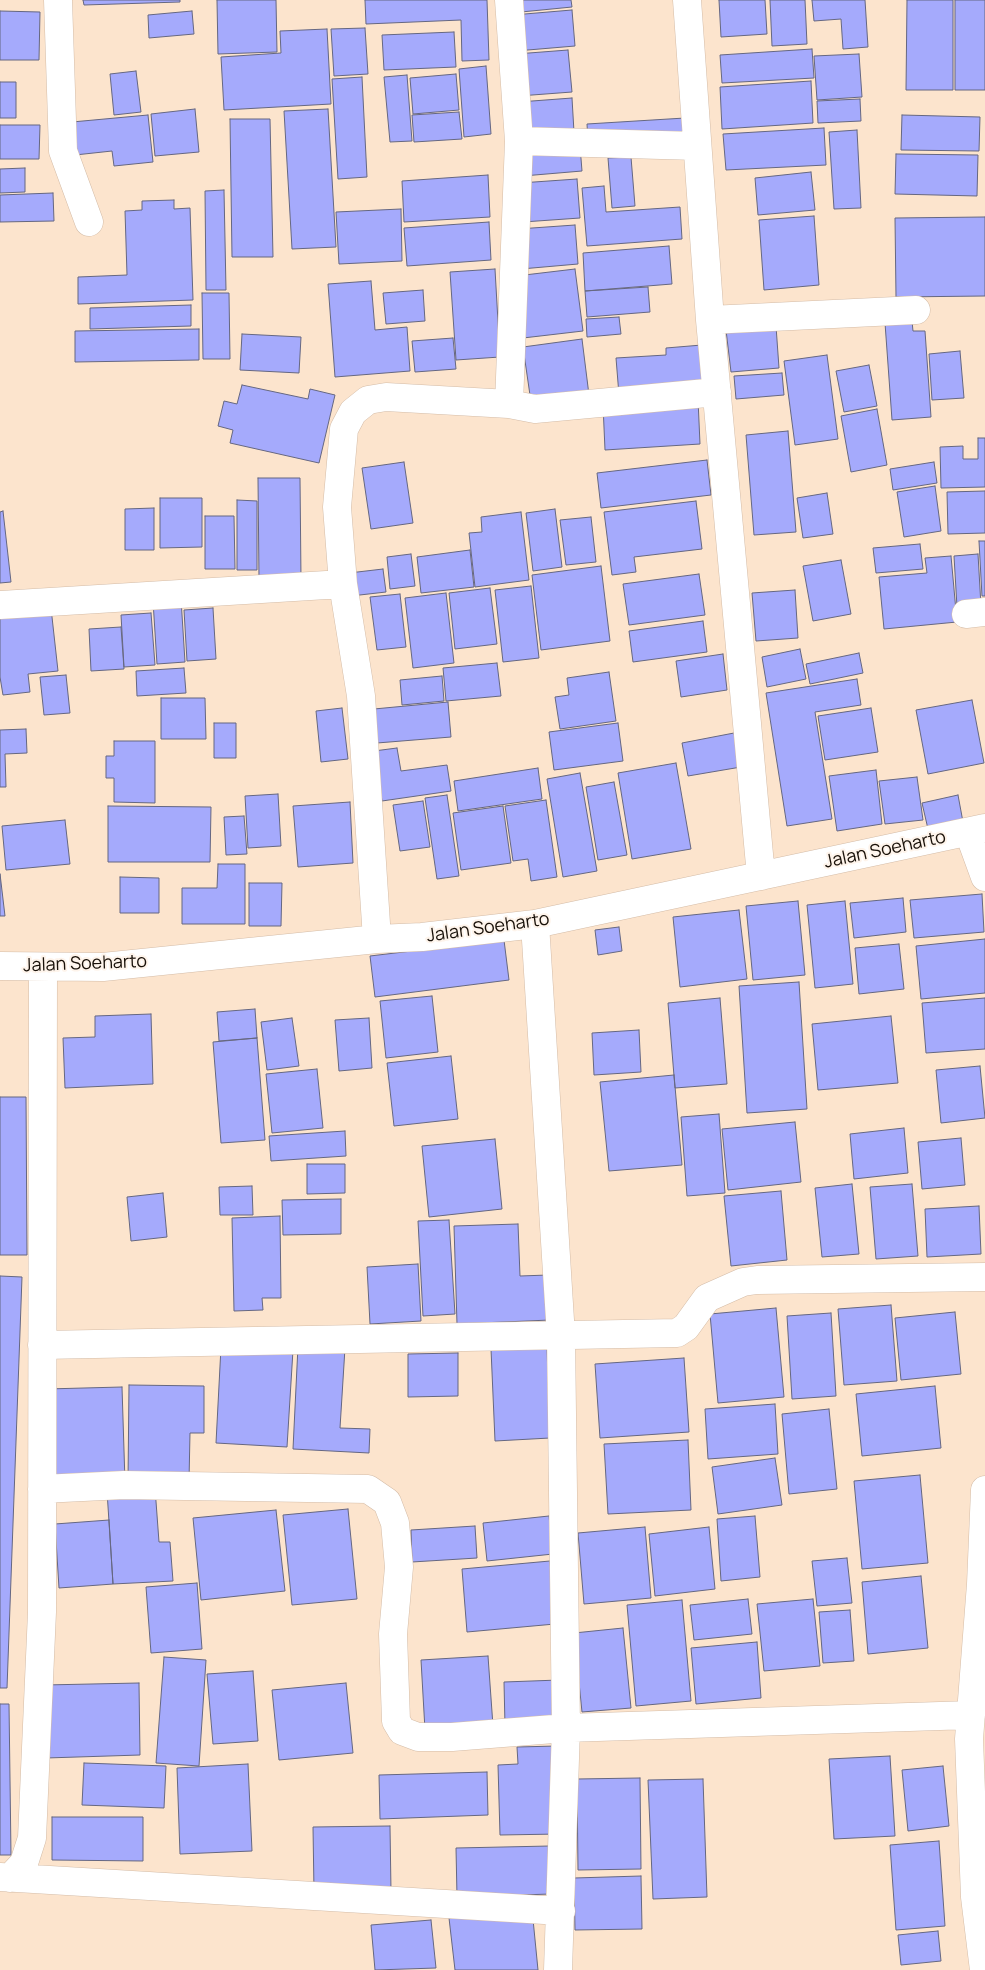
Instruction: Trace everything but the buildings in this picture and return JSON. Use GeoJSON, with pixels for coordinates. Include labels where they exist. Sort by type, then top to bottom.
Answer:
{"type":"FeatureCollection","features":[{"type":"Feature","properties":{"kind":"street"},"geometry":{"type":"LineString","coordinates":[[58,0],[63,151],[89,222]]}},
{"type":"Feature","properties":{"kind":"street"},"geometry":{"type":"LineString","coordinates":[[508,404],[519,141],[509,0]]}},
{"type":"Feature","properties":{"kind":"street"},"geometry":{"type":"LineString","coordinates":[[686,0],[710,320],[762,876]]}},
{"type":"Feature","properties":{"kind":"street"},"geometry":{"type":"LineString","coordinates":[[519,141],[697,146]]}},
{"type":"Feature","properties":{"kind":"street"},"geometry":{"type":"LineString","coordinates":[[710,320],[916,310]]}},
{"type":"Feature","properties":{"kind":"street"},"geometry":{"type":"LineString","coordinates":[[377,939],[361,696],[344,584],[337,508],[344,429],[352,412],[368,400],[386,397],[508,404],[535,409],[717,392]]}},
{"type":"Feature","properties":{"kind":"street"},"geometry":{"type":"LineString","coordinates":[[0,605],[344,584]]}},
{"type":"Feature","properties":{"kind":"street"},"geometry":{"type":"LineString","coordinates":[[977,831],[985,877]]}},
{"type":"Feature","properties":{"kind":"street","name":"Jalan Soeharto"},"geometry":{"type":"LineString","coordinates":[[0,966],[103,967],[377,939],[422,937],[535,924],[977,831]]}},
{"type":"Feature","properties":{"kind":"street"},"geometry":{"type":"LineString","coordinates":[[535,924],[560,1336],[566,1728],[558,1970]]}},
{"type":"Feature","properties":{"kind":"street"},"geometry":{"type":"LineString","coordinates":[[5,1877],[24,1862],[32,1838],[42,1612],[43,967]]}},
{"type":"Feature","properties":{"kind":"street"},"geometry":{"type":"LineString","coordinates":[[42,1345],[677,1333],[686,1327],[707,1298],[743,1282],[757,1280],[985,1277]]}},
{"type":"Feature","properties":{"kind":"street"},"geometry":{"type":"LineString","coordinates":[[42,1489],[124,1485],[368,1489],[387,1502],[395,1523],[399,1567],[392,1634],[396,1721],[402,1731],[418,1737],[452,1737],[566,1728],[975,1731]]}},
{"type":"Feature","properties":{"kind":"street"},"geometry":{"type":"LineString","coordinates":[[984,1970],[975,1897],[975,1731],[985,1490]]}},
{"type":"Feature","properties":{"kind":"street"},"geometry":{"type":"LineString","coordinates":[[5,1877],[561,1911]]}}]}
